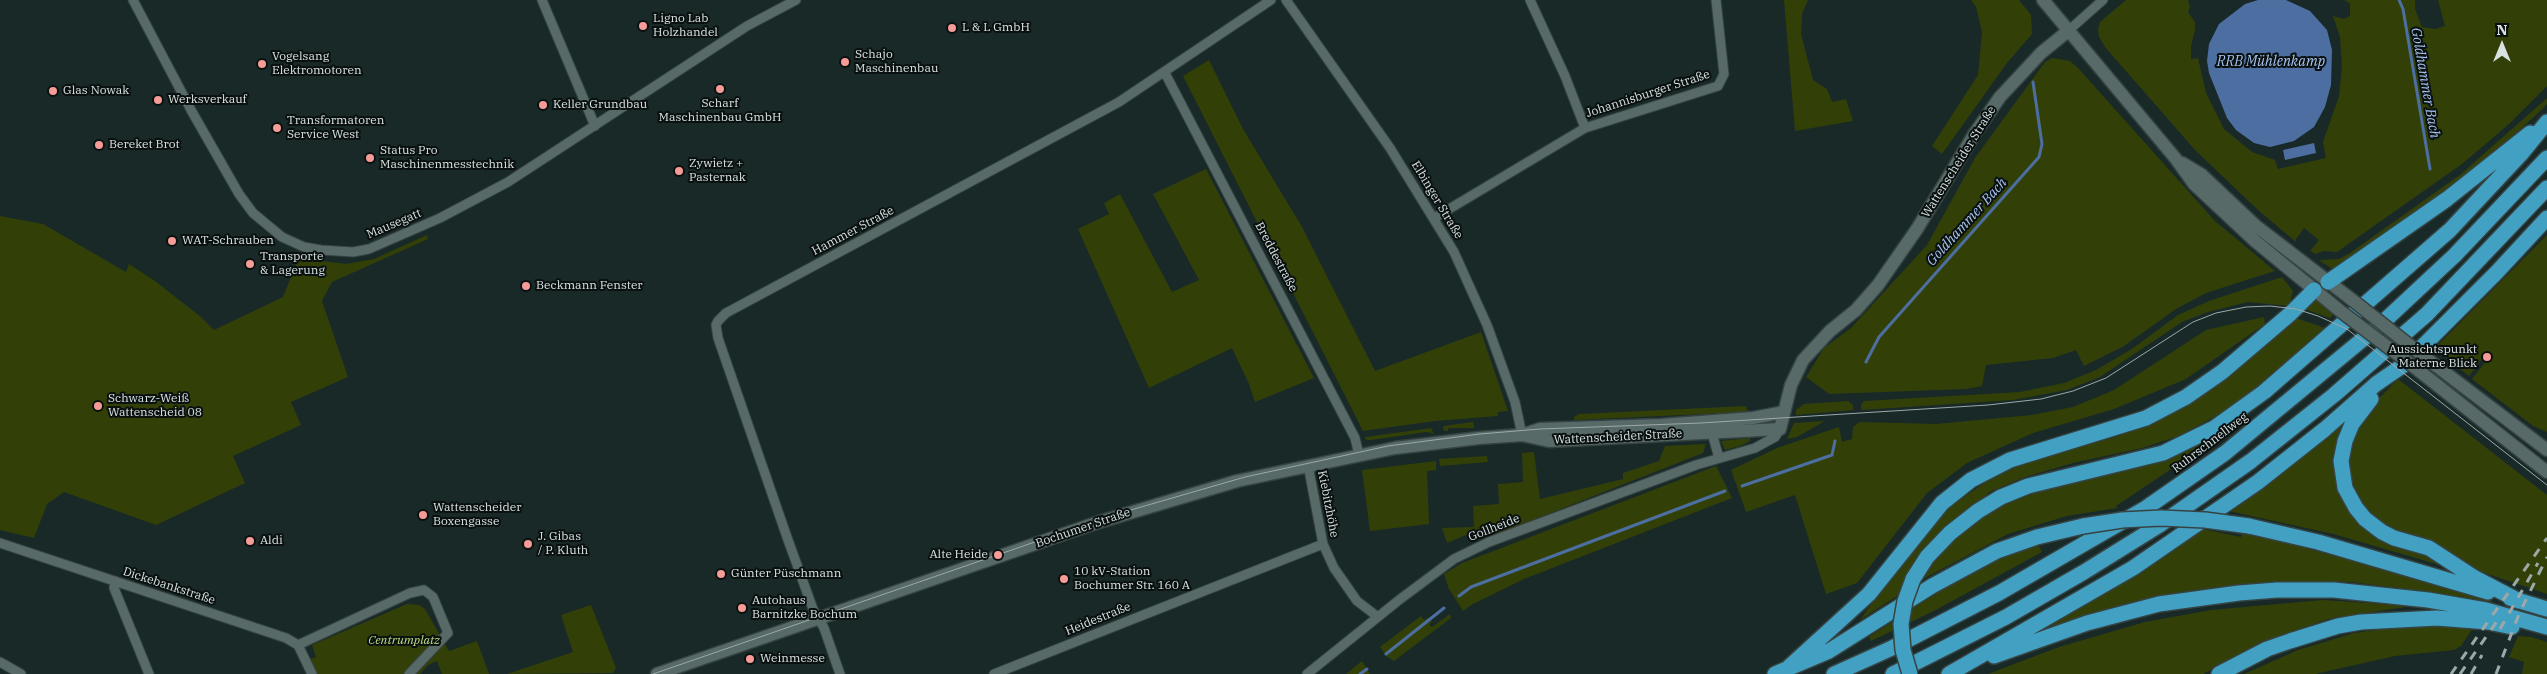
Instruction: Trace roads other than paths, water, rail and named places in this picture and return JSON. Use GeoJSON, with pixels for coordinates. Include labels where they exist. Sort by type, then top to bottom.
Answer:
{"type":"FeatureCollection","features":[{"type":"Feature","properties":{"kind":"highway"},"geometry":{"type":"LineString","coordinates":[[2328,282],[2447,199],[2547,121]]}},
{"type":"Feature","properties":{"kind":"highway"},"geometry":{"type":"LineString","coordinates":[[1910,674],[1901,638],[1902,613],[1908,589],[1927,557],[1969,517],[2001,497],[2028,486],[2163,453],[2214,428],[2264,392],[2450,230],[2521,154],[2547,121]]}},
{"type":"Feature","properties":{"kind":"highway","name":"Ruhrschnellweg"},"geometry":{"type":"LineString","coordinates":[[1834,674],[1892,648],[1999,593],[2146,508],[2225,453],[2380,325],[2455,256],[2547,158]]}},
{"type":"Feature","properties":{"kind":"highway"},"geometry":{"type":"LineString","coordinates":[[1893,674],[2006,617],[2084,572],[2158,526],[2251,461],[2334,395],[2427,314],[2547,188]]}},
{"type":"Feature","properties":{"kind":"highway"},"geometry":{"type":"LineString","coordinates":[[2519,601],[2475,578],[2429,548],[2394,538],[2382,532],[2365,519],[2350,498],[2343,480],[2341,461],[2345,441],[2352,424],[2365,404],[2397,376],[2411,367],[2547,218]]}},
{"type":"Feature","properties":{"kind":"highway"},"geometry":{"type":"LineString","coordinates":[[1789,667],[1869,594],[1942,503],[1971,480],[2010,460],[2146,418],[2186,397],[2222,372],[2290,314],[2314,290]]}},
{"type":"Feature","properties":{"kind":"highway"},"geometry":{"type":"LineString","coordinates":[[1949,674],[2132,568],[2234,499],[2288,459],[2376,384],[2411,367]]}},
{"type":"Feature","properties":{"kind":"highway"},"geometry":{"type":"LineString","coordinates":[[1775,674],[1829,651],[1932,586],[1997,551],[2055,532],[2122,520],[2184,518],[2249,526],[2318,542],[2547,609]]}},
{"type":"Feature","properties":{"kind":"highway"},"geometry":{"type":"LineString","coordinates":[[1971,662],[2116,615],[2159,604],[2239,593],[2334,590],[2382,593],[2486,610],[2547,628]]}},
{"type":"Feature","properties":{"kind":"highway"},"geometry":{"type":"LineString","coordinates":[[2219,674],[2267,650],[2290,641],[2338,626],[2361,622],[2437,618],[2488,622],[2547,635]]}},
{"type":"Feature","properties":{"kind":"main road"},"geometry":{"type":"LineString","coordinates":[[2043,0],[2176,159],[2194,184],[2314,290],[2547,472]]}},
{"type":"Feature","properties":{"kind":"main road","name":"Wattenscheider Straße"},"geometry":{"type":"LineString","coordinates":[[1522,435],[1549,441],[1780,429],[1790,385],[1803,360],[1825,336],[1856,310],[1878,285],[1917,229],[1975,133],[2000,97],[2034,60],[2068,31]]}},
{"type":"Feature","properties":{"kind":"main road"},"geometry":{"type":"LineString","coordinates":[[2176,159],[2202,175],[2256,226],[2547,450]]}},
{"type":"Feature","properties":{"kind":"main road"},"geometry":{"type":"LineString","coordinates":[[2314,290],[2328,282]]}},
{"type":"Feature","properties":{"kind":"main road","name":"Wattenscheider Straße"},"geometry":{"type":"LineString","coordinates":[[1522,435],[1540,429],[1661,426],[1737,420],[1784,412]]}},
{"type":"Feature","properties":{"kind":"main road","name":"Bochumer Straße"},"geometry":{"type":"LineString","coordinates":[[657,674],[1136,510],[1236,481],[1359,455],[1436,442],[1522,435]]}},
{"type":"Feature","properties":{"kind":"street","name":"Mausegatt"},"geometry":{"type":"LineString","coordinates":[[133,0],[187,102],[246,205],[273,231],[304,247],[353,252],[376,246],[440,218],[508,182],[747,26],[796,0]]}},
{"type":"Feature","properties":{"kind":"street"},"geometry":{"type":"LineString","coordinates":[[542,0],[595,126]]}},
{"type":"Feature","properties":{"kind":"street","name":"Hammer Straße"},"geometry":{"type":"LineString","coordinates":[[818,620],[718,338],[716,325],[718,321],[726,313],[1119,102],[1165,73],[1271,0]]}},
{"type":"Feature","properties":{"kind":"street","name":"Elbinger Straße"},"geometry":{"type":"LineString","coordinates":[[1286,0],[1390,148],[1454,252],[1484,316],[1515,402],[1522,435]]}},
{"type":"Feature","properties":{"kind":"street"},"geometry":{"type":"LineString","coordinates":[[1530,0],[1565,76],[1584,128]]}},
{"type":"Feature","properties":{"kind":"street","name":"Johannisburger Straße"},"geometry":{"type":"LineString","coordinates":[[1434,218],[1584,128],[1718,86],[1724,74],[1716,0]]}},
{"type":"Feature","properties":{"kind":"street"},"geometry":{"type":"LineString","coordinates":[[2068,31],[2103,0]]}},
{"type":"Feature","properties":{"kind":"street","name":"Breddestraße"},"geometry":{"type":"LineString","coordinates":[[1165,73],[1356,438],[1359,455]]}},
{"type":"Feature","properties":{"kind":"street","name":"Gollheide"},"geometry":{"type":"LineString","coordinates":[[1307,674],[1454,559],[1489,542],[1765,443],[1775,437],[1780,429]]}},
{"type":"Feature","properties":{"kind":"street"},"geometry":{"type":"LineString","coordinates":[[1712,433],[1719,458]]}},
{"type":"Feature","properties":{"kind":"street","name":"Kiebitzhöhe"},"geometry":{"type":"LineString","coordinates":[[1308,465],[1323,544],[1336,572],[1351,594],[1365,609],[1378,617]]}},
{"type":"Feature","properties":{"kind":"street","name":"Dickebankstraße"},"geometry":{"type":"LineString","coordinates":[[0,542],[286,638],[298,645]]}},
{"type":"Feature","properties":{"kind":"street","name":"Heidestraße"},"geometry":{"type":"LineString","coordinates":[[994,674],[1323,544]]}},
{"type":"Feature","properties":{"kind":"street"},"geometry":{"type":"LineString","coordinates":[[114,581],[114,588],[149,674]]}},
{"type":"Feature","properties":{"kind":"street"},"geometry":{"type":"LineString","coordinates":[[312,674],[298,645],[410,593],[424,590],[433,597],[448,632],[409,674]]}},
{"type":"Feature","properties":{"kind":"street"},"geometry":{"type":"LineString","coordinates":[[818,620],[824,628],[840,674]]}},
{"type":"Feature","properties":{"kind":"street"},"geometry":{"type":"LineString","coordinates":[[0,662],[21,674]]}},
{"type":"Feature","properties":{"kind":"water","name":"RRB Mühlenkamp"},"geometry":{"type":"Polygon","coordinates":[[[2258,0],[2286,0],[2310,11],[2327,30],[2332,50],[2331,85],[2325,107],[2314,127],[2294,141],[2270,147],[2254,143],[2236,130],[2227,118],[2209,73],[2207,61],[2209,44],[2219,24],[2245,4],[2258,0]]]}},
{"type":"Feature","properties":{"kind":"water"},"geometry":{"type":"Polygon","coordinates":[[[2314,143],[2316,153],[2285,160],[2283,150],[2314,143]]]}},
{"type":"Feature","properties":{"kind":"waterway","name":"Goldhammer Bach"},"geometry":{"type":"LineString","coordinates":[[2399,0],[2403,9],[2430,169]]}},
{"type":"Feature","properties":{"kind":"waterway","name":"Goldhammer Bach"},"geometry":{"type":"LineString","coordinates":[[1866,362],[1879,337],[2039,157],[2042,144],[2033,82]]}},
{"type":"Feature","properties":{"kind":"waterway"},"geometry":{"type":"LineString","coordinates":[[1742,486],[1832,455],[1835,441]]}},
{"type":"Feature","properties":{"kind":"waterway"},"geometry":{"type":"LineString","coordinates":[[1459,596],[1471,587],[1725,491]]}},
{"type":"Feature","properties":{"kind":"waterway"},"geometry":{"type":"LineString","coordinates":[[1386,654],[1444,608]]}},
{"type":"Feature","properties":{"kind":"waterway"},"geometry":{"type":"LineString","coordinates":[[1360,674],[1367,669]]}},
{"type":"Feature","properties":{"kind":"tram line"},"geometry":{"type":"LineString","coordinates":[[653,674],[1110,516],[1245,477],[1388,446],[1480,434],[1540,429],[1701,423],[1988,405],[2041,399],[2073,391],[2106,378],[2193,322],[2216,313],[2246,307],[2270,306],[2296,309],[2318,316],[2347,329],[2547,485]]}},
{"type":"Feature","properties":{"kind":"railway"},"geometry":{"type":"LineString","coordinates":[[2451,674],[2547,538]]}},
{"type":"Feature","properties":{"kind":"railway"},"geometry":{"type":"LineString","coordinates":[[2496,674],[2519,614],[2547,557]]}},
{"type":"Feature","properties":{"kind":"railway"},"geometry":{"type":"LineString","coordinates":[[2500,629],[2538,563]]}},
{"type":"Feature","properties":{"kind":"railway"},"geometry":{"type":"LineString","coordinates":[[2460,674],[2500,617]]}},
{"type":"Feature","properties":{"kind":"railway"},"geometry":{"type":"LineString","coordinates":[[2471,674],[2482,655]]}},
{"type":"Feature","properties":{"kind":"place","name":"Ligno Lab Holzhandel"},"geometry":{"type":"Point","coordinates":[643,26]}},
{"type":"Feature","properties":{"kind":"place","name":"L & L GmbH"},"geometry":{"type":"Point","coordinates":[952,28]}},
{"type":"Feature","properties":{"kind":"place","name":"Schajo Maschinenbau"},"geometry":{"type":"Point","coordinates":[845,62]}},
{"type":"Feature","properties":{"kind":"place","name":"Vogelsang Elektromotoren"},"geometry":{"type":"Point","coordinates":[262,64]}},
{"type":"Feature","properties":{"kind":"place","name":"Scharf Maschinenbau GmbH"},"geometry":{"type":"Point","coordinates":[720,89]}},
{"type":"Feature","properties":{"kind":"place","name":"Glas Nowak"},"geometry":{"type":"Point","coordinates":[53,91]}},
{"type":"Feature","properties":{"kind":"place","name":"Werksverkauf"},"geometry":{"type":"Point","coordinates":[158,100]}},
{"type":"Feature","properties":{"kind":"place","name":"Keller Grundbau"},"geometry":{"type":"Point","coordinates":[543,105]}},
{"type":"Feature","properties":{"kind":"place","name":"Transformatoren Service West"},"geometry":{"type":"Point","coordinates":[277,128]}},
{"type":"Feature","properties":{"kind":"place","name":"Bereket Brot"},"geometry":{"type":"Point","coordinates":[99,145]}},
{"type":"Feature","properties":{"kind":"place","name":"Status Pro Maschinenmesstechnik"},"geometry":{"type":"Point","coordinates":[370,158]}},
{"type":"Feature","properties":{"kind":"place","name":"Zywietz + Pasternak"},"geometry":{"type":"Point","coordinates":[679,171]}},
{"type":"Feature","properties":{"kind":"place","name":"WAT-Schrauben"},"geometry":{"type":"Point","coordinates":[172,241]}},
{"type":"Feature","properties":{"kind":"place","name":"Transporte & Lagerung"},"geometry":{"type":"Point","coordinates":[250,264]}},
{"type":"Feature","properties":{"kind":"place","name":"Beckmann Fenster"},"geometry":{"type":"Point","coordinates":[526,286]}},
{"type":"Feature","properties":{"kind":"place","name":"Aussichtspunkt Materne Blick"},"geometry":{"type":"Point","coordinates":[2487,357]}},
{"type":"Feature","properties":{"kind":"place","name":"Schwarz-Weiß Wattenscheid 08"},"geometry":{"type":"Point","coordinates":[98,406]}},
{"type":"Feature","properties":{"kind":"place","name":"Wattenscheider Boxengasse"},"geometry":{"type":"Point","coordinates":[423,515]}},
{"type":"Feature","properties":{"kind":"place","name":"Aldi"},"geometry":{"type":"Point","coordinates":[250,541]}},
{"type":"Feature","properties":{"kind":"place","name":"J. Gibas / P. Kluth"},"geometry":{"type":"Point","coordinates":[528,544]}},
{"type":"Feature","properties":{"kind":"place","name":"Alte Heide"},"geometry":{"type":"Point","coordinates":[998,555]}},
{"type":"Feature","properties":{"kind":"place","name":"Günter Püschmann"},"geometry":{"type":"Point","coordinates":[721,574]}},
{"type":"Feature","properties":{"kind":"place","name":"10 kV-Station Bochumer Str. 160 A"},"geometry":{"type":"Point","coordinates":[1064,579]}},
{"type":"Feature","properties":{"kind":"place","name":"Autohaus Barnitzke Bochum"},"geometry":{"type":"Point","coordinates":[742,608]}},
{"type":"Feature","properties":{"kind":"place","name":"Weinmesse"},"geometry":{"type":"Point","coordinates":[750,659]}},
{"type":"Feature","properties":{"kind":"park label","name":"Centrumplatz"},"geometry":{"type":"Point","coordinates":[404,641]}}]}
